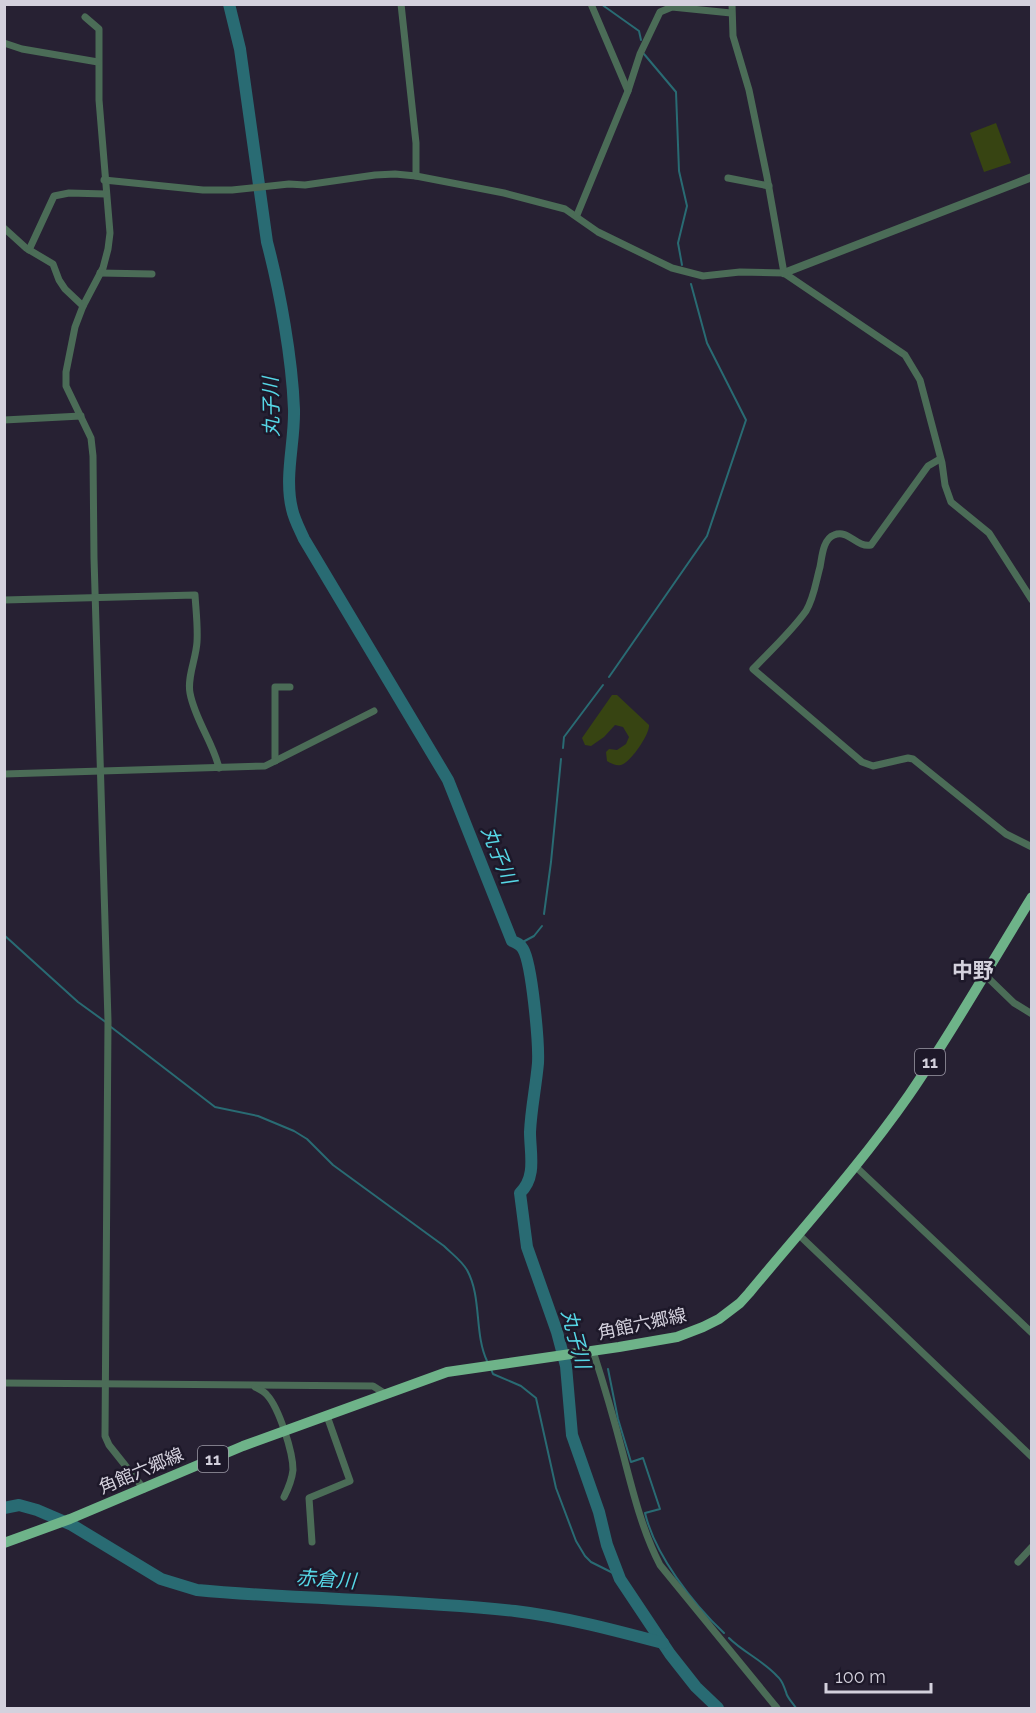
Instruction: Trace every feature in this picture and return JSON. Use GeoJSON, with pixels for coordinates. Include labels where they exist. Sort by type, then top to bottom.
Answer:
{"type":"FeatureCollection","features":[{"type":"Feature","properties":{"kind":"main road","name":"角館六郷線"},"geometry":{"type":"LineString","coordinates":[[4,1543],[39,1532],[284,1430],[447,1372],[593,1351],[677,1336],[697,1330],[719,1319],[744,1298],[855,1166],[909,1095],[1032,897]]}},
{"type":"Feature","properties":{"kind":"street"},"geometry":{"type":"LineString","coordinates":[[401,4],[416,142],[416,176]]}},
{"type":"Feature","properties":{"kind":"street"},"geometry":{"type":"LineString","coordinates":[[591,4],[628,91]]}},
{"type":"Feature","properties":{"kind":"street"},"geometry":{"type":"LineString","coordinates":[[577,215],[628,91],[640,54],[660,12],[672,7],[732,9],[733,36],[749,90],[784,273],[905,355],[920,380],[951,502],[989,533],[1032,600]]}},
{"type":"Feature","properties":{"kind":"street"},"geometry":{"type":"LineString","coordinates":[[84,17],[99,29],[98,62],[104,180],[110,233],[108,249],[100,273],[75,327],[66,379],[69,395],[91,438],[93,456],[108,1021],[105,1436],[109,1445],[144,1489]]}},
{"type":"Feature","properties":{"kind":"street"},"geometry":{"type":"LineString","coordinates":[[4,43],[22,49],[98,62]]}},
{"type":"Feature","properties":{"kind":"street"},"geometry":{"type":"LineString","coordinates":[[104,180],[203,190],[232,190],[289,184],[305,185],[375,175],[416,176],[543,202],[565,209],[577,215],[598,232],[672,268],[703,276],[740,272],[784,273],[1032,177]]}},
{"type":"Feature","properties":{"kind":"street"},"geometry":{"type":"LineString","coordinates":[[728,178],[769,186]]}},
{"type":"Feature","properties":{"kind":"street"},"geometry":{"type":"LineString","coordinates":[[30,250],[54,196],[69,193],[106,194]]}},
{"type":"Feature","properties":{"kind":"street"},"geometry":{"type":"LineString","coordinates":[[4,228],[30,250],[53,264],[65,289],[83,306]]}},
{"type":"Feature","properties":{"kind":"street"},"geometry":{"type":"LineString","coordinates":[[100,273],[152,274]]}},
{"type":"Feature","properties":{"kind":"street"},"geometry":{"type":"LineString","coordinates":[[4,420],[81,416]]}},
{"type":"Feature","properties":{"kind":"street"},"geometry":{"type":"LineString","coordinates":[[940,459],[928,466],[871,545],[862,545],[846,533],[841,532],[830,536],[825,542],[816,584],[806,610],[753,669],[862,762],[873,766],[901,759],[913,759],[1006,834],[1032,847]]}},
{"type":"Feature","properties":{"kind":"street"},"geometry":{"type":"LineString","coordinates":[[4,600],[195,595],[197,639],[189,687],[196,714],[216,755],[219,768]]}},
{"type":"Feature","properties":{"kind":"street"},"geometry":{"type":"LineString","coordinates":[[274,761],[275,687],[290,687]]}},
{"type":"Feature","properties":{"kind":"street"},"geometry":{"type":"LineString","coordinates":[[4,774],[265,766],[374,711]]}},
{"type":"Feature","properties":{"kind":"street"},"geometry":{"type":"LineString","coordinates":[[984,974],[1009,999],[1032,1014]]}},
{"type":"Feature","properties":{"kind":"street"},"geometry":{"type":"LineString","coordinates":[[855,1166],[1032,1333]]}},
{"type":"Feature","properties":{"kind":"street"},"geometry":{"type":"LineString","coordinates":[[798,1234],[1032,1457]]}},
{"type":"Feature","properties":{"kind":"street"},"geometry":{"type":"LineString","coordinates":[[593,1351],[639,1513],[656,1556],[670,1579],[777,1708]]}},
{"type":"Feature","properties":{"kind":"street"},"geometry":{"type":"LineString","coordinates":[[4,1383],[373,1386],[384,1394]]}},
{"type":"Feature","properties":{"kind":"street"},"geometry":{"type":"LineString","coordinates":[[253,1386],[267,1395],[284,1430],[293,1472],[284,1497]]}},
{"type":"Feature","properties":{"kind":"street"},"geometry":{"type":"LineString","coordinates":[[312,1542],[309,1498],[350,1481],[327,1416]]}},
{"type":"Feature","properties":{"kind":"street"},"geometry":{"type":"LineString","coordinates":[[1018,1562],[1032,1547]]}},
{"type":"Feature","properties":{"kind":"green space"},"geometry":{"type":"Polygon","coordinates":[[[996,123],[1011,163],[984,172],[970,133],[996,123]]]}},
{"type":"Feature","properties":{"kind":"green space"},"geometry":{"type":"Polygon","coordinates":[[[612,695],[617,695],[649,725],[639,748],[625,763],[619,765],[607,761],[606,752],[609,749],[617,750],[626,744],[629,737],[623,727],[615,725],[591,746],[585,745],[582,738],[612,695]]]}},
{"type":"Feature","properties":{"kind":"waterway","name":"丸子川"},"geometry":{"type":"LineString","coordinates":[[229,4],[240,49],[267,242],[281,303],[291,368],[294,421],[289,484],[293,513],[304,539],[448,780],[512,941],[521,946],[526,957],[534,1004],[538,1063],[530,1132],[531,1172],[529,1180],[520,1193],[527,1247],[557,1332],[566,1366],[572,1435],[620,1579],[670,1654],[696,1687],[718,1708]]}},
{"type":"Feature","properties":{"kind":"waterway"},"geometry":{"type":"LineString","coordinates":[[601,4],[639,31],[641,40]]}},
{"type":"Feature","properties":{"kind":"waterway"},"geometry":{"type":"LineString","coordinates":[[644,54],[676,92],[679,171],[687,206],[678,243],[682,265]]}},
{"type":"Feature","properties":{"kind":"waterway"},"geometry":{"type":"LineString","coordinates":[[609,677],[707,536],[746,420],[707,343],[691,284]]}},
{"type":"Feature","properties":{"kind":"waterway"},"geometry":{"type":"LineString","coordinates":[[563,748],[564,737],[603,685]]}},
{"type":"Feature","properties":{"kind":"waterway"},"geometry":{"type":"LineString","coordinates":[[544,914],[561,759]]}},
{"type":"Feature","properties":{"kind":"waterway"},"geometry":{"type":"LineString","coordinates":[[519,944],[534,936],[542,926]]}},
{"type":"Feature","properties":{"kind":"waterway"},"geometry":{"type":"LineString","coordinates":[[4,935],[78,1002],[107,1023]]}},
{"type":"Feature","properties":{"kind":"waterway"},"geometry":{"type":"LineString","coordinates":[[111,1027],[215,1107],[258,1116],[307,1139],[333,1165],[444,1246],[462,1263],[472,1281],[483,1350],[487,1361]]}},
{"type":"Feature","properties":{"kind":"waterway"},"geometry":{"type":"LineString","coordinates":[[491,1369],[493,1374],[521,1386],[536,1398],[556,1488],[576,1541],[591,1562],[619,1576]]}},
{"type":"Feature","properties":{"kind":"waterway"},"geometry":{"type":"LineString","coordinates":[[608,1369],[618,1419],[631,1462],[643,1458],[660,1509],[645,1513],[657,1545],[688,1593],[724,1633]]}},
{"type":"Feature","properties":{"kind":"waterway","name":"赤倉川"},"geometry":{"type":"LineString","coordinates":[[4,1508],[19,1505],[37,1510],[72,1525],[161,1579],[197,1590],[515,1611],[571,1620],[663,1643]]}},
{"type":"Feature","properties":{"kind":"waterway"},"geometry":{"type":"LineString","coordinates":[[729,1638],[779,1678],[796,1708]]}},
{"type":"Feature","properties":{"kind":"district","name":"中野"},"geometry":{"type":"Point","coordinates":[973,971]}}]}
